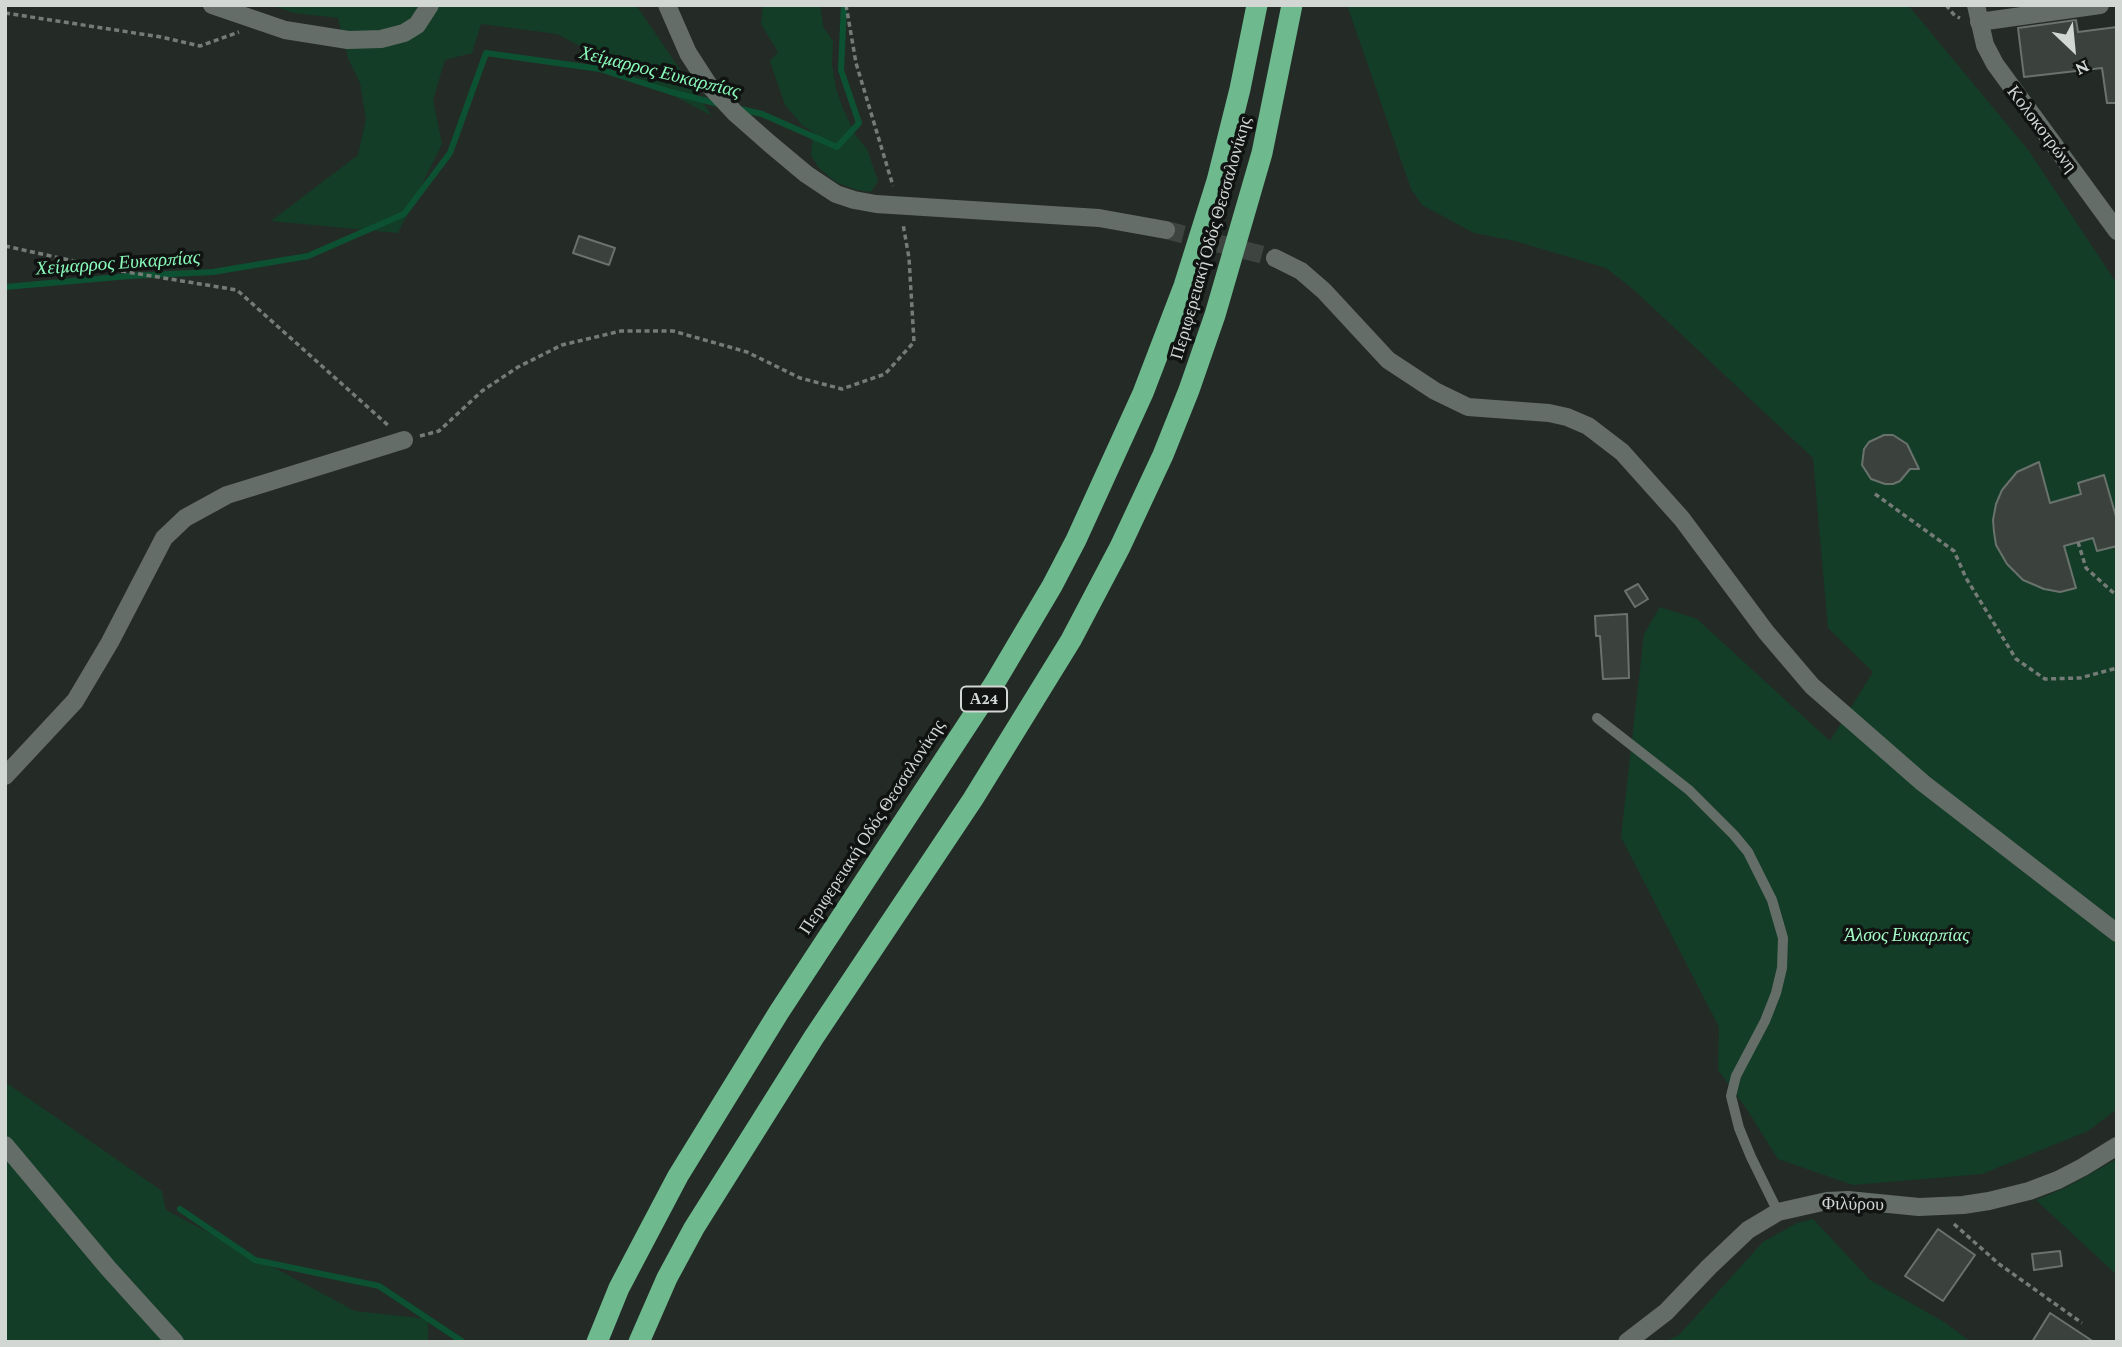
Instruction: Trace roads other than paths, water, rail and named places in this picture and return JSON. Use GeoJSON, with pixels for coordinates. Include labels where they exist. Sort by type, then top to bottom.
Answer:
{"type":"FeatureCollection","features":[{"type":"Feature","properties":{"kind":"highway","name":"Περιφερειακή Οδός Θεσσαλονίκης"},"geometry":{"type":"LineString","coordinates":[[597,1342],[619,1288],[678,1176],[779,1012],[994,684],[1052,586],[1100,492],[1143,393],[1184,286],[1217,181],[1257,5]]}},
{"type":"Feature","properties":{"kind":"highway","name":"Περιφερειακή Οδός Θεσσαλονίκης"},"geometry":{"type":"LineString","coordinates":[[639,1342],[667,1278],[694,1228],[814,1037],[973,799],[1070,640],[1119,547],[1168,442],[1215,316],[1262,153],[1292,5]]}},
{"type":"Feature","properties":{"kind":"street"},"geometry":{"type":"LineString","coordinates":[[212,5],[251,19],[315,36],[348,40],[381,39],[404,33],[417,25],[430,5]]}},
{"type":"Feature","properties":{"kind":"street"},"geometry":{"type":"LineString","coordinates":[[667,5],[688,53],[708,84],[769,143],[806,174],[836,194],[876,204],[1099,218],[1166,230]]}},
{"type":"Feature","properties":{"kind":"street"},"geometry":{"type":"LineString","coordinates":[[1978,14],[2100,5]]}},
{"type":"Feature","properties":{"kind":"street","name":"Κολοκοτρώνη"},"geometry":{"type":"LineString","coordinates":[[1978,14],[1985,45],[2002,75],[2117,231]]}},
{"type":"Feature","properties":{"kind":"street"},"geometry":{"type":"LineString","coordinates":[[1275,258],[1301,271],[1324,291],[1388,360],[1435,391],[1468,407],[1549,413],[1567,417],[1588,426],[1622,452],[1682,519],[1766,632],[1812,687],[1923,783],[2117,933]]}},
{"type":"Feature","properties":{"kind":"street"},"geometry":{"type":"LineString","coordinates":[[5,776],[75,701],[110,642],[164,538],[185,518],[227,495],[404,440]]}},
{"type":"Feature","properties":{"kind":"street"},"geometry":{"type":"LineString","coordinates":[[5,1145],[108,1269],[175,1342]]}},
{"type":"Feature","properties":{"kind":"street","name":"Φιλύρου"},"geometry":{"type":"LineString","coordinates":[[1627,1342],[1666,1312],[1709,1266],[1748,1230],[1778,1212],[1827,1201],[1848,1200],[1919,1207],[1990,1201],[2029,1191],[2082,1167],[2117,1146]]}},
{"type":"Feature","properties":{"kind":"lane"},"geometry":{"type":"LineString","coordinates":[[1597,718],[1689,790],[1727,827],[1748,852],[1772,900],[1783,938],[1782,968],[1765,1021],[1736,1076],[1731,1096],[1739,1128],[1778,1212]]}},
{"type":"Feature","properties":{"kind":"waterway","name":"Χείμαρρος Ευκαρπίας"},"geometry":{"type":"LineString","coordinates":[[740,109],[762,114],[837,147],[859,123],[841,70],[844,5]]}},
{"type":"Feature","properties":{"kind":"waterway","name":"Χείμαρρος Ευκαρπίας"},"geometry":{"type":"LineString","coordinates":[[5,287],[213,272],[308,256],[404,214],[450,153],[486,53],[600,69],[719,104]]}},
{"type":"Feature","properties":{"kind":"waterway"},"geometry":{"type":"LineString","coordinates":[[180,1209],[255,1260],[379,1286],[463,1342]]}},
{"type":"Feature","properties":{"kind":"tunnel"},"geometry":{"type":"LineString","coordinates":[[1166,230],[1275,258]]}},
{"type":"Feature","properties":{"kind":"park label","name":"Άλσος Ευκαρπίας"},"geometry":{"type":"Point","coordinates":[1907,935]}}]}
